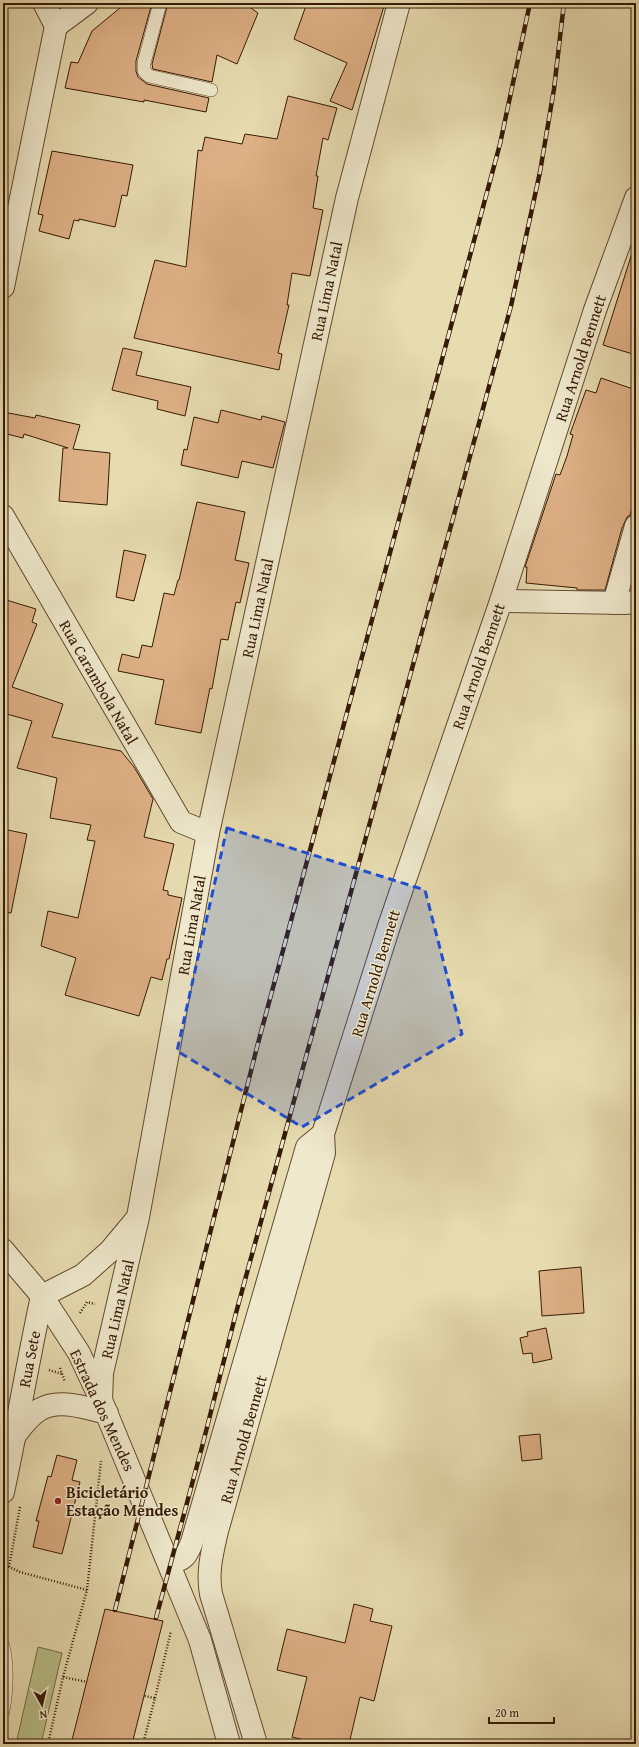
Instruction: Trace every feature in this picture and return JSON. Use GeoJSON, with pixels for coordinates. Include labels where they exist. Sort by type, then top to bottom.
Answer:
{"type":"FeatureCollection","features":[{"type":"Feature","properties":{"kind":"street"},"geometry":{"type":"LineString","coordinates":[[3,287],[56,26],[44,3]]}},
{"type":"Feature","properties":{"kind":"street"},"geometry":{"type":"LineString","coordinates":[[56,26],[87,3]]}},
{"type":"Feature","properties":{"kind":"street","name":"Rua Lima Natal"},"geometry":{"type":"LineString","coordinates":[[104,1407],[102,1373],[138,1217],[208,833],[347,198],[399,3]]}},
{"type":"Feature","properties":{"kind":"street","name":"Rua Arnold Bennett"},"geometry":{"type":"LineString","coordinates":[[256,1744],[211,1594],[208,1579],[209,1567],[219,1523],[324,1153],[323,1134],[389,926],[501,601],[595,310],[636,198]]}},
{"type":"Feature","properties":{"kind":"street","name":"Rua Carambola Natal"},"geometry":{"type":"LineString","coordinates":[[3,516],[181,822],[208,833]]}},
{"type":"Feature","properties":{"kind":"street"},"geometry":{"type":"LineString","coordinates":[[614,603],[636,526]]}},
{"type":"Feature","properties":{"kind":"street"},"geometry":{"type":"LineString","coordinates":[[501,601],[636,602]]}},
{"type":"Feature","properties":{"kind":"street","name":"Rua Arnold Bennett"},"geometry":{"type":"LineString","coordinates":[[168,1560],[180,1561],[185,1557],[192,1542],[307,1147],[323,1134]]}},
{"type":"Feature","properties":{"kind":"street","name":"Rua Lima Natal"},"geometry":{"type":"LineString","coordinates":[[42,1296],[83,1275],[110,1251],[138,1217]]}},
{"type":"Feature","properties":{"kind":"street","name":"Estrada dos Mendes"},"geometry":{"type":"LineString","coordinates":[[3,1250],[42,1296],[80,1353],[168,1560],[200,1640],[229,1744]]}},
{"type":"Feature","properties":{"kind":"street","name":"Rua Sete"},"geometry":{"type":"LineString","coordinates":[[12,1496],[15,1435],[27,1364],[42,1296]]}},
{"type":"Feature","properties":{"kind":"street"},"geometry":{"type":"LineString","coordinates":[[15,1435],[28,1420],[40,1410],[48,1406],[61,1404],[104,1407]]}},
{"type":"Feature","properties":{"kind":"lane"},"geometry":{"type":"LineString","coordinates":[[160,3],[144,63],[144,71],[149,76],[211,90]]}},
{"type":"Feature","properties":{"kind":"lane"},"geometry":{"type":"LineString","coordinates":[[3,1646],[7,1662],[7,1687],[3,1711]]}},
{"type":"Feature","properties":{"kind":"path"},"geometry":{"type":"LineString","coordinates":[[48,1744],[63,1676],[87,1590],[102,1457]]}},
{"type":"Feature","properties":{"kind":"path"},"geometry":{"type":"LineString","coordinates":[[9,1567],[12,1496]]}},
{"type":"Feature","properties":{"kind":"path"},"geometry":{"type":"LineString","coordinates":[[3,1564],[20,1572],[87,1590]]}},
{"type":"Feature","properties":{"kind":"path"},"geometry":{"type":"LineString","coordinates":[[63,1676],[87,1682]]}},
{"type":"Feature","properties":{"kind":"path"},"geometry":{"type":"LineString","coordinates":[[143,1744],[155,1698],[144,1696]]}},
{"type":"Feature","properties":{"kind":"highlighted area"},"geometry":{"type":"Polygon","coordinates":[[[227,828],[425,890],[462,1034],[302,1127],[177,1051],[227,828]]]}},
{"type":"Feature","properties":{"kind":"green space"},"geometry":{"type":"Polygon","coordinates":[[[38,1647],[62,1653],[41,1744],[16,1744],[38,1647]]]}},
{"type":"Feature","properties":{"kind":"building"},"geometry":{"type":"Polygon","coordinates":[[[126,3],[152,3],[136,61],[136,71],[138,77],[147,84],[209,98],[206,112],[144,100],[144,102],[65,88],[71,62],[78,63],[92,31],[126,3]]]}},
{"type":"Feature","properties":{"kind":"building"},"geometry":{"type":"Polygon","coordinates":[[[168,3],[244,3],[258,13],[237,64],[217,55],[212,82],[153,69],[152,64],[168,3]]]}},
{"type":"Feature","properties":{"kind":"building"},"geometry":{"type":"Polygon","coordinates":[[[307,3],[385,3],[352,110],[330,101],[347,63],[294,39],[307,3]]]}},
{"type":"Feature","properties":{"kind":"building"},"geometry":{"type":"Polygon","coordinates":[[[288,96],[337,108],[328,140],[323,138],[316,176],[318,176],[313,208],[323,210],[310,276],[292,273],[287,305],[289,305],[278,353],[282,354],[279,370],[134,338],[155,260],[186,267],[198,150],[202,151],[205,137],[242,144],[245,134],[277,139],[288,96]]]}},
{"type":"Feature","properties":{"kind":"building"},"geometry":{"type":"Polygon","coordinates":[[[52,151],[133,165],[127,196],[122,195],[115,227],[79,219],[79,221],[74,220],[69,239],[39,231],[43,215],[38,214],[52,151]]]}},
{"type":"Feature","properties":{"kind":"building"},"geometry":{"type":"Polygon","coordinates":[[[632,253],[636,254],[636,355],[603,345],[632,253]]]}},
{"type":"Feature","properties":{"kind":"building"},"geometry":{"type":"Polygon","coordinates":[[[123,348],[142,352],[136,375],[191,387],[185,416],[157,409],[158,401],[112,390],[123,348]]]}},
{"type":"Feature","properties":{"kind":"building"},"geometry":{"type":"Polygon","coordinates":[[[601,378],[636,390],[636,493],[630,515],[627,517],[622,528],[605,590],[577,590],[577,588],[526,583],[527,567],[525,567],[556,474],[560,475],[567,456],[573,435],[570,434],[586,390],[596,393],[601,378]]]}},
{"type":"Feature","properties":{"kind":"building"},"geometry":{"type":"Polygon","coordinates":[[[221,410],[261,420],[262,416],[285,422],[273,468],[242,461],[238,478],[181,465],[184,449],[187,450],[194,417],[218,423],[221,410]]]}},
{"type":"Feature","properties":{"kind":"building"},"geometry":{"type":"Polygon","coordinates":[[[3,412],[35,418],[36,415],[80,425],[73,449],[110,453],[107,505],[59,501],[63,448],[68,448],[24,434],[23,438],[3,433],[3,412]]]}},
{"type":"Feature","properties":{"kind":"building"},"geometry":{"type":"Polygon","coordinates":[[[197,502],[245,512],[235,560],[249,563],[240,603],[236,602],[228,640],[221,639],[212,689],[210,688],[201,733],[155,724],[164,680],[118,671],[122,654],[139,658],[142,645],[152,647],[164,593],[174,595],[179,580],[197,502]]]}},
{"type":"Feature","properties":{"kind":"building"},"geometry":{"type":"Polygon","coordinates":[[[124,550],[146,555],[134,601],[116,597],[124,550]]]}},
{"type":"Feature","properties":{"kind":"building"},"geometry":{"type":"Polygon","coordinates":[[[3,599],[36,609],[32,622],[37,624],[12,687],[63,704],[52,737],[121,751],[134,767],[153,799],[144,837],[174,844],[163,890],[168,891],[168,895],[182,898],[169,959],[167,959],[162,980],[151,977],[139,1016],[65,995],[76,958],[41,946],[48,911],[78,918],[95,841],[87,840],[91,825],[50,818],[57,778],[17,768],[32,721],[3,713],[3,599]]]}},
{"type":"Feature","properties":{"kind":"building"},"geometry":{"type":"Polygon","coordinates":[[[3,829],[27,834],[11,913],[3,912],[3,829]]]}},
{"type":"Feature","properties":{"kind":"building"},"geometry":{"type":"Polygon","coordinates":[[[581,1267],[584,1313],[542,1316],[539,1271],[581,1267]]]}},
{"type":"Feature","properties":{"kind":"building"},"geometry":{"type":"Polygon","coordinates":[[[546,1328],[552,1359],[533,1363],[532,1353],[523,1354],[520,1338],[528,1336],[527,1332],[546,1328]]]}},
{"type":"Feature","properties":{"kind":"building"},"geometry":{"type":"Polygon","coordinates":[[[540,1434],[542,1459],[522,1461],[519,1436],[540,1434]]]}},
{"type":"Feature","properties":{"kind":"building","name":"Bicicletário Estação Mendes"},"geometry":{"type":"Polygon","coordinates":[[[57,1455],[77,1460],[72,1480],[80,1482],[62,1554],[33,1547],[39,1521],[36,1521],[48,1476],[51,1477],[57,1455]]]}},
{"type":"Feature","properties":{"kind":"building"},"geometry":{"type":"Polygon","coordinates":[[[354,1604],[373,1609],[370,1621],[392,1626],[374,1701],[360,1697],[349,1744],[321,1744],[292,1737],[307,1677],[277,1670],[287,1629],[345,1643],[354,1604]]]}},
{"type":"Feature","properties":{"kind":"building"},"geometry":{"type":"Polygon","coordinates":[[[105,1609],[163,1621],[132,1744],[71,1744],[105,1609]]]}},
{"type":"Feature","properties":{"kind":"railway"},"geometry":{"type":"LineString","coordinates":[[115,1610],[257,1047],[500,144],[530,3]]}},
{"type":"Feature","properties":{"kind":"railway"},"geometry":{"type":"LineString","coordinates":[[156,1618],[236,1313],[511,306],[540,172],[554,89],[564,3]]}},
{"type":"Feature","properties":{"kind":"place","name":"Bicicletário Estação Mendes"},"geometry":{"type":"Point","coordinates":[58,1501]}}]}
